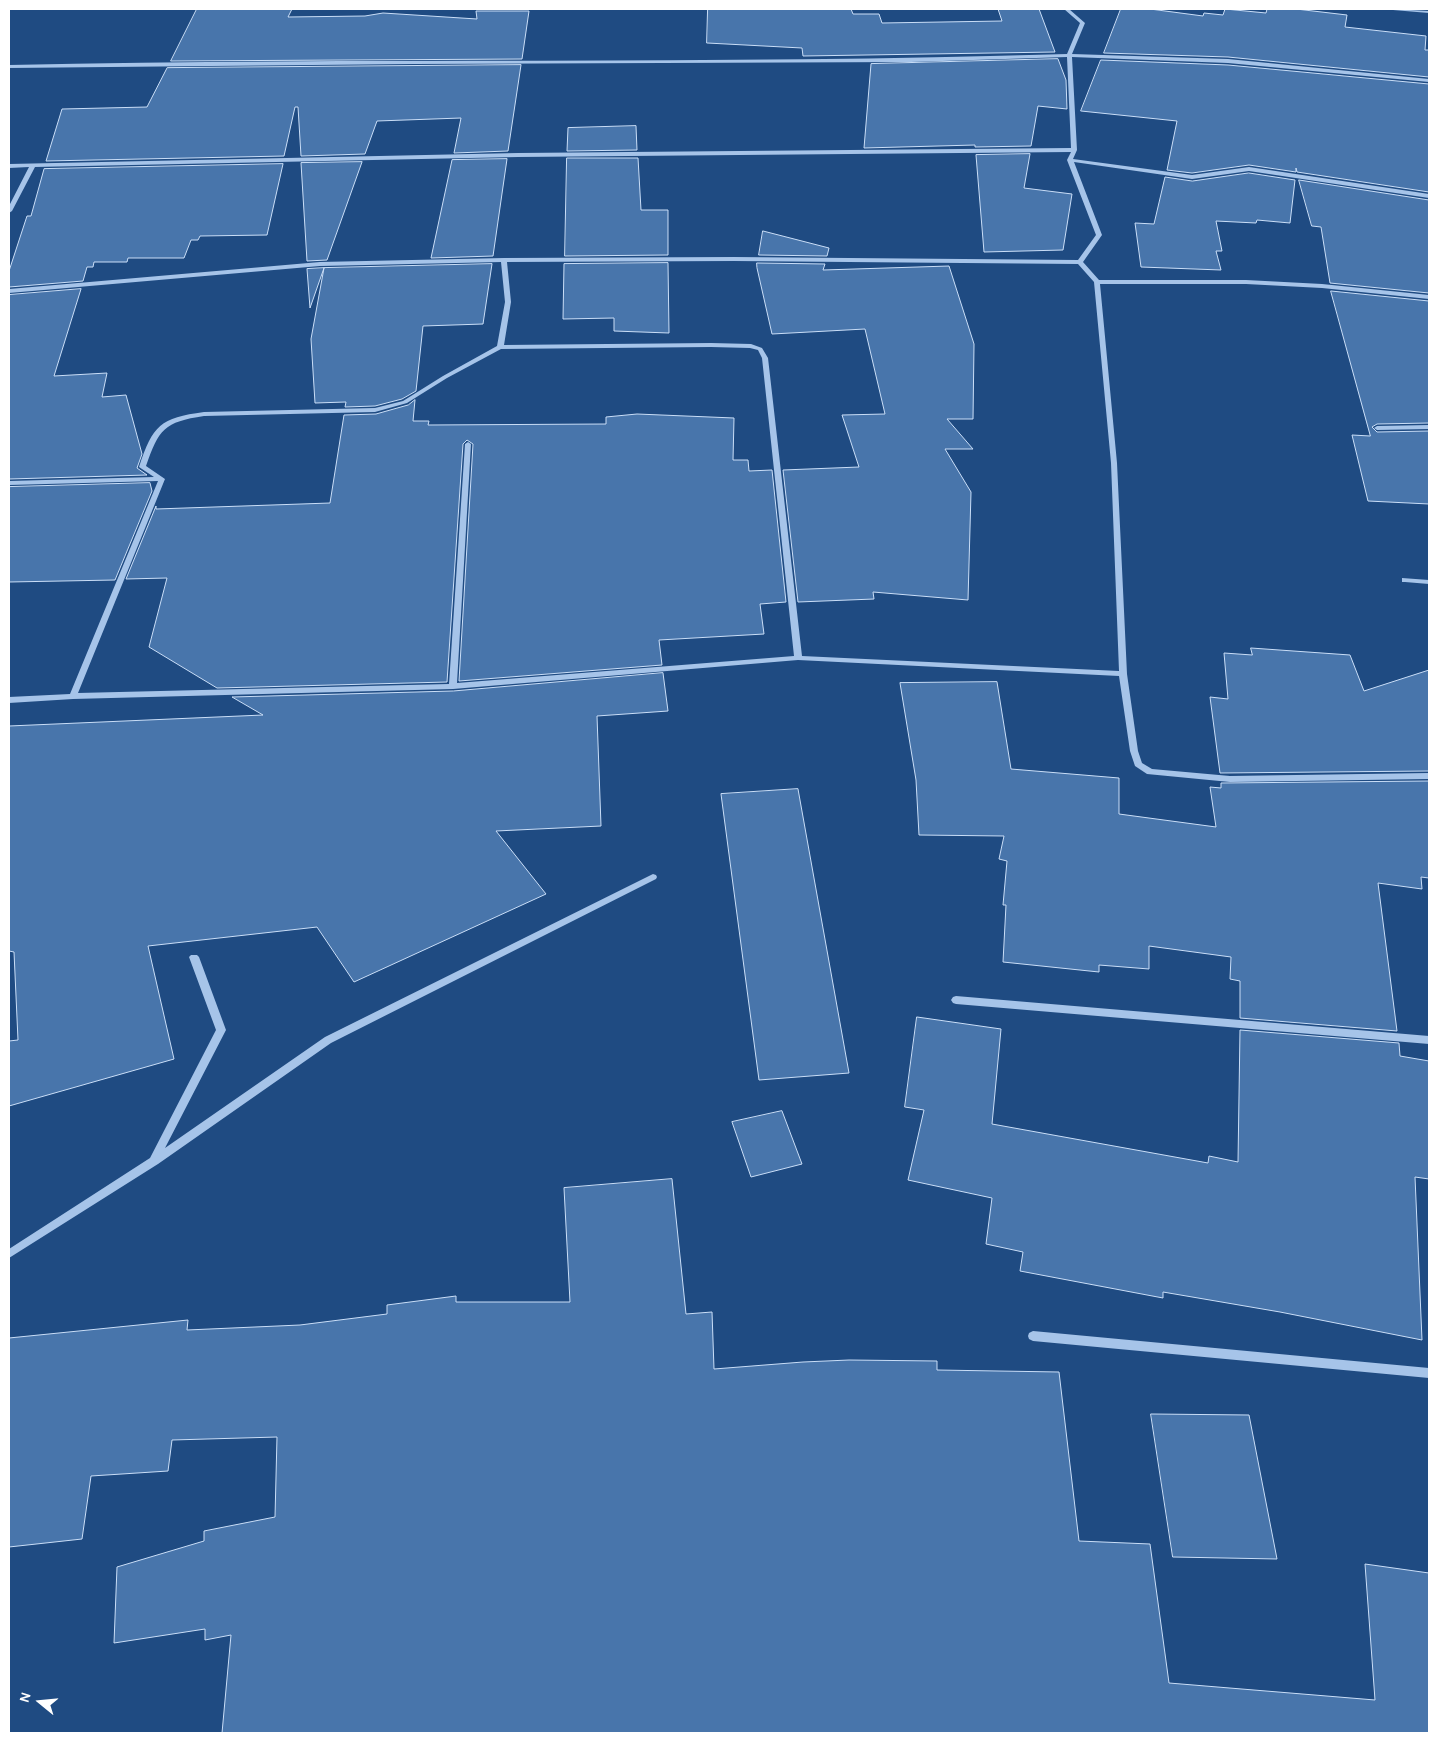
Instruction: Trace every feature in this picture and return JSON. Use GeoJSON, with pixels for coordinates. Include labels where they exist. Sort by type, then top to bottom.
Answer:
{"type":"FeatureCollection","features":[{"type":"Feature","properties":{"kind":"street"},"geometry":{"type":"LineString","coordinates":[[1066,9],[1084,23],[1069,55],[1074,150],[1070,160],[1100,235],[1080,262]]}},
{"type":"Feature","properties":{"kind":"street"},"geometry":{"type":"LineString","coordinates":[[1394,9],[1429,12]]}},
{"type":"Feature","properties":{"kind":"street"},"geometry":{"type":"LineString","coordinates":[[9,66],[911,60],[1069,55],[1228,61],[1429,80]]}},
{"type":"Feature","properties":{"kind":"street"},"geometry":{"type":"LineString","coordinates":[[9,166],[518,155],[1074,150]]}},
{"type":"Feature","properties":{"kind":"street"},"geometry":{"type":"LineString","coordinates":[[1070,160],[1192,177],[1249,169],[1429,196]]}},
{"type":"Feature","properties":{"kind":"street"},"geometry":{"type":"LineString","coordinates":[[9,211],[33,165]]}},
{"type":"Feature","properties":{"kind":"street"},"geometry":{"type":"LineString","coordinates":[[500,347],[508,302],[504,260]]}},
{"type":"Feature","properties":{"kind":"street"},"geometry":{"type":"LineString","coordinates":[[9,291],[320,264],[504,260],[1080,262],[1097,282],[1114,463],[1123,674],[1134,751],[1138,764],[1150,772],[1230,779],[1429,776]]}},
{"type":"Feature","properties":{"kind":"street"},"geometry":{"type":"LineString","coordinates":[[1097,282],[1246,282],[1322,286],[1429,297]]}},
{"type":"Feature","properties":{"kind":"street"},"geometry":{"type":"LineString","coordinates":[[162,479],[142,467],[152,438],[162,425],[181,416],[375,410],[405,402],[445,377],[500,347],[751,346],[760,349],[765,358],[798,658]]}},
{"type":"Feature","properties":{"kind":"street"},"geometry":{"type":"LineString","coordinates":[[1377,428],[1429,427]]}},
{"type":"Feature","properties":{"kind":"street"},"geometry":{"type":"LineString","coordinates":[[453,686],[468,444]]}},
{"type":"Feature","properties":{"kind":"street"},"geometry":{"type":"LineString","coordinates":[[9,483],[162,479]]}},
{"type":"Feature","properties":{"kind":"street"},"geometry":{"type":"LineString","coordinates":[[73,696],[162,479]]}},
{"type":"Feature","properties":{"kind":"street"},"geometry":{"type":"LineString","coordinates":[[1404,580],[1429,582]]}},
{"type":"Feature","properties":{"kind":"street"},"geometry":{"type":"LineString","coordinates":[[9,700],[73,696],[453,686],[798,658],[1123,674]]}},
{"type":"Feature","properties":{"kind":"street"},"geometry":{"type":"LineString","coordinates":[[9,1254],[154,1161],[328,1040],[653,877]]}},
{"type":"Feature","properties":{"kind":"street"},"geometry":{"type":"LineString","coordinates":[[154,1161],[220,1030],[194,957]]}},
{"type":"Feature","properties":{"kind":"street"},"geometry":{"type":"LineString","coordinates":[[956,1000],[1429,1040]]}},
{"type":"Feature","properties":{"kind":"street"},"geometry":{"type":"LineString","coordinates":[[1034,1336],[1429,1373]]}},
{"type":"Feature","properties":{"kind":"building"},"geometry":{"type":"Polygon","coordinates":[[[197,9],[292,9],[288,17],[365,16],[383,13],[477,19],[476,11],[529,11],[522,59],[171,61],[197,9]]]}},
{"type":"Feature","properties":{"kind":"building"},"geometry":{"type":"Polygon","coordinates":[[[708,9],[851,9],[853,14],[879,14],[882,23],[1002,21],[998,9],[1039,9],[1055,52],[803,56],[802,48],[707,43],[708,9]]]}},
{"type":"Feature","properties":{"kind":"building"},"geometry":{"type":"Polygon","coordinates":[[[1121,9],[1150,9],[1203,16],[1204,13],[1223,15],[1225,9],[1266,13],[1267,9],[1296,9],[1347,15],[1345,27],[1426,36],[1425,50],[1429,50],[1429,77],[1228,57],[1104,53],[1121,9]]]}},
{"type":"Feature","properties":{"kind":"building"},"geometry":{"type":"Polygon","coordinates":[[[1058,59],[1066,80],[1067,109],[1038,106],[1031,146],[975,147],[975,145],[864,148],[871,64],[1058,59]]]}},
{"type":"Feature","properties":{"kind":"building"},"geometry":{"type":"Polygon","coordinates":[[[1101,60],[1228,65],[1429,84],[1429,192],[1297,172],[1296,168],[1296,172],[1249,165],[1192,173],[1167,170],[1177,121],[1081,111],[1101,60]]]}},
{"type":"Feature","properties":{"kind":"building"},"geometry":{"type":"Polygon","coordinates":[[[521,65],[508,151],[454,153],[461,118],[377,121],[365,154],[301,156],[298,107],[295,107],[284,156],[46,161],[62,109],[147,107],[167,68],[521,65]]]}},
{"type":"Feature","properties":{"kind":"building"},"geometry":{"type":"Polygon","coordinates":[[[636,126],[637,150],[567,151],[568,128],[636,126]]]}},
{"type":"Feature","properties":{"kind":"building"},"geometry":{"type":"Polygon","coordinates":[[[1030,154],[1024,188],[1072,194],[1063,250],[984,252],[976,155],[1030,154]]]}},
{"type":"Feature","properties":{"kind":"building"},"geometry":{"type":"Polygon","coordinates":[[[567,158],[638,158],[641,210],[668,210],[668,255],[565,256],[567,158]]]}},
{"type":"Feature","properties":{"kind":"building"},"geometry":{"type":"Polygon","coordinates":[[[507,159],[493,256],[431,258],[452,160],[507,159]]]}},
{"type":"Feature","properties":{"kind":"building"},"geometry":{"type":"Polygon","coordinates":[[[362,162],[327,260],[307,261],[301,163],[362,162]]]}},
{"type":"Feature","properties":{"kind":"building"},"geometry":{"type":"Polygon","coordinates":[[[283,164],[267,235],[200,236],[198,240],[191,240],[184,258],[128,258],[127,262],[94,262],[93,267],[87,267],[83,281],[9,287],[9,271],[27,216],[31,216],[44,169],[283,164]]]}},
{"type":"Feature","properties":{"kind":"building"},"geometry":{"type":"Polygon","coordinates":[[[1249,173],[1295,180],[1290,223],[1257,220],[1256,223],[1216,221],[1222,251],[1216,251],[1221,270],[1141,267],[1135,223],[1154,224],[1165,177],[1192,181],[1249,173]]]}},
{"type":"Feature","properties":{"kind":"building"},"geometry":{"type":"Polygon","coordinates":[[[1299,180],[1429,200],[1429,293],[1330,283],[1321,227],[1312,226],[1299,180]]]}},
{"type":"Feature","properties":{"kind":"building"},"geometry":{"type":"Polygon","coordinates":[[[763,231],[829,248],[827,256],[759,255],[763,231]]]}},
{"type":"Feature","properties":{"kind":"building"},"geometry":{"type":"Polygon","coordinates":[[[668,263],[669,333],[614,331],[614,318],[563,319],[564,264],[668,263]]]}},
{"type":"Feature","properties":{"kind":"building"},"geometry":{"type":"Polygon","coordinates":[[[757,263],[825,264],[823,270],[949,266],[974,344],[973,419],[947,419],[973,449],[945,449],[971,492],[968,600],[873,592],[874,599],[798,602],[783,470],[859,467],[842,415],[885,414],[865,329],[772,334],[757,263]]]}},
{"type":"Feature","properties":{"kind":"building"},"geometry":{"type":"Polygon","coordinates":[[[492,264],[483,324],[423,326],[416,391],[402,399],[375,406],[345,407],[346,402],[315,403],[311,339],[324,268],[492,264]]]}},
{"type":"Feature","properties":{"kind":"building"},"geometry":{"type":"Polygon","coordinates":[[[324,268],[310,308],[307,269],[324,268]]]}},
{"type":"Feature","properties":{"kind":"building"},"geometry":{"type":"Polygon","coordinates":[[[81,289],[54,376],[107,373],[102,397],[126,395],[142,454],[137,468],[147,475],[9,479],[9,295],[81,289]]]}},
{"type":"Feature","properties":{"kind":"building"},"geometry":{"type":"Polygon","coordinates":[[[1331,291],[1429,301],[1429,423],[1377,424],[1372,427],[1377,432],[1429,431],[1429,504],[1368,501],[1352,435],[1370,436],[1331,291]]]}},
{"type":"Feature","properties":{"kind":"building"},"geometry":{"type":"Polygon","coordinates":[[[415,400],[413,421],[429,421],[428,425],[606,424],[606,417],[637,414],[734,418],[733,460],[748,460],[749,471],[772,470],[786,602],[760,604],[764,634],[659,640],[662,665],[459,681],[473,444],[467,440],[463,444],[447,682],[217,688],[149,647],[167,578],[126,579],[156,506],[156,509],[330,503],[344,415],[376,414],[408,405],[415,400]]]}},
{"type":"Feature","properties":{"kind":"building"},"geometry":{"type":"Polygon","coordinates":[[[150,483],[152,491],[115,580],[9,582],[9,487],[150,483]]]}},
{"type":"Feature","properties":{"kind":"building"},"geometry":{"type":"Polygon","coordinates":[[[1251,648],[1350,655],[1364,691],[1429,670],[1429,771],[1220,773],[1210,697],[1228,699],[1224,653],[1252,655],[1251,648]]]}},
{"type":"Feature","properties":{"kind":"building"},"geometry":{"type":"Polygon","coordinates":[[[663,673],[668,711],[597,716],[601,826],[496,831],[546,894],[354,982],[317,927],[148,946],[174,1059],[9,1106],[9,1041],[18,1040],[14,952],[9,951],[9,726],[263,715],[232,697],[453,691],[663,673]]]}},
{"type":"Feature","properties":{"kind":"building"},"geometry":{"type":"Polygon","coordinates":[[[997,682],[1011,769],[1119,778],[1119,814],[1216,827],[1210,787],[1221,788],[1221,783],[1429,781],[1429,878],[1421,877],[1422,889],[1378,883],[1397,1031],[1240,1018],[1240,981],[1230,979],[1231,957],[1149,946],[1149,969],[1099,965],[1099,972],[1003,962],[1006,905],[1003,905],[1007,861],[999,859],[1004,836],[919,835],[916,780],[900,683],[997,682]]]}},
{"type":"Feature","properties":{"kind":"building"},"geometry":{"type":"Polygon","coordinates":[[[798,789],[849,1073],[759,1080],[721,794],[798,789]]]}},
{"type":"Feature","properties":{"kind":"building"},"geometry":{"type":"Polygon","coordinates":[[[917,1017],[1001,1029],[992,1124],[1208,1163],[1209,1156],[1238,1162],[1240,1030],[1399,1043],[1400,1056],[1429,1061],[1429,1179],[1415,1177],[1422,1340],[1280,1312],[1163,1292],[1163,1298],[1020,1271],[1023,1252],[986,1244],[992,1198],[908,1180],[924,1110],[905,1107],[917,1017]]]}},
{"type":"Feature","properties":{"kind":"building"},"geometry":{"type":"Polygon","coordinates":[[[782,1111],[802,1164],[751,1177],[732,1122],[782,1111]]]}},
{"type":"Feature","properties":{"kind":"building"},"geometry":{"type":"Polygon","coordinates":[[[672,1179],[686,1314],[712,1312],[714,1369],[849,1360],[937,1361],[937,1370],[1059,1372],[1079,1541],[1150,1544],[1169,1683],[1375,1700],[1365,1564],[1429,1573],[1429,1733],[222,1733],[231,1635],[205,1640],[205,1629],[114,1643],[117,1567],[204,1541],[204,1531],[275,1517],[277,1437],[172,1440],[168,1471],[91,1476],[82,1539],[9,1547],[9,1338],[188,1320],[187,1330],[300,1325],[387,1314],[387,1305],[456,1296],[456,1302],[570,1302],[564,1188],[672,1179]]]}},
{"type":"Feature","properties":{"kind":"building"},"geometry":{"type":"Polygon","coordinates":[[[1151,1414],[1249,1415],[1277,1559],[1173,1557],[1151,1414]]]}}]}
